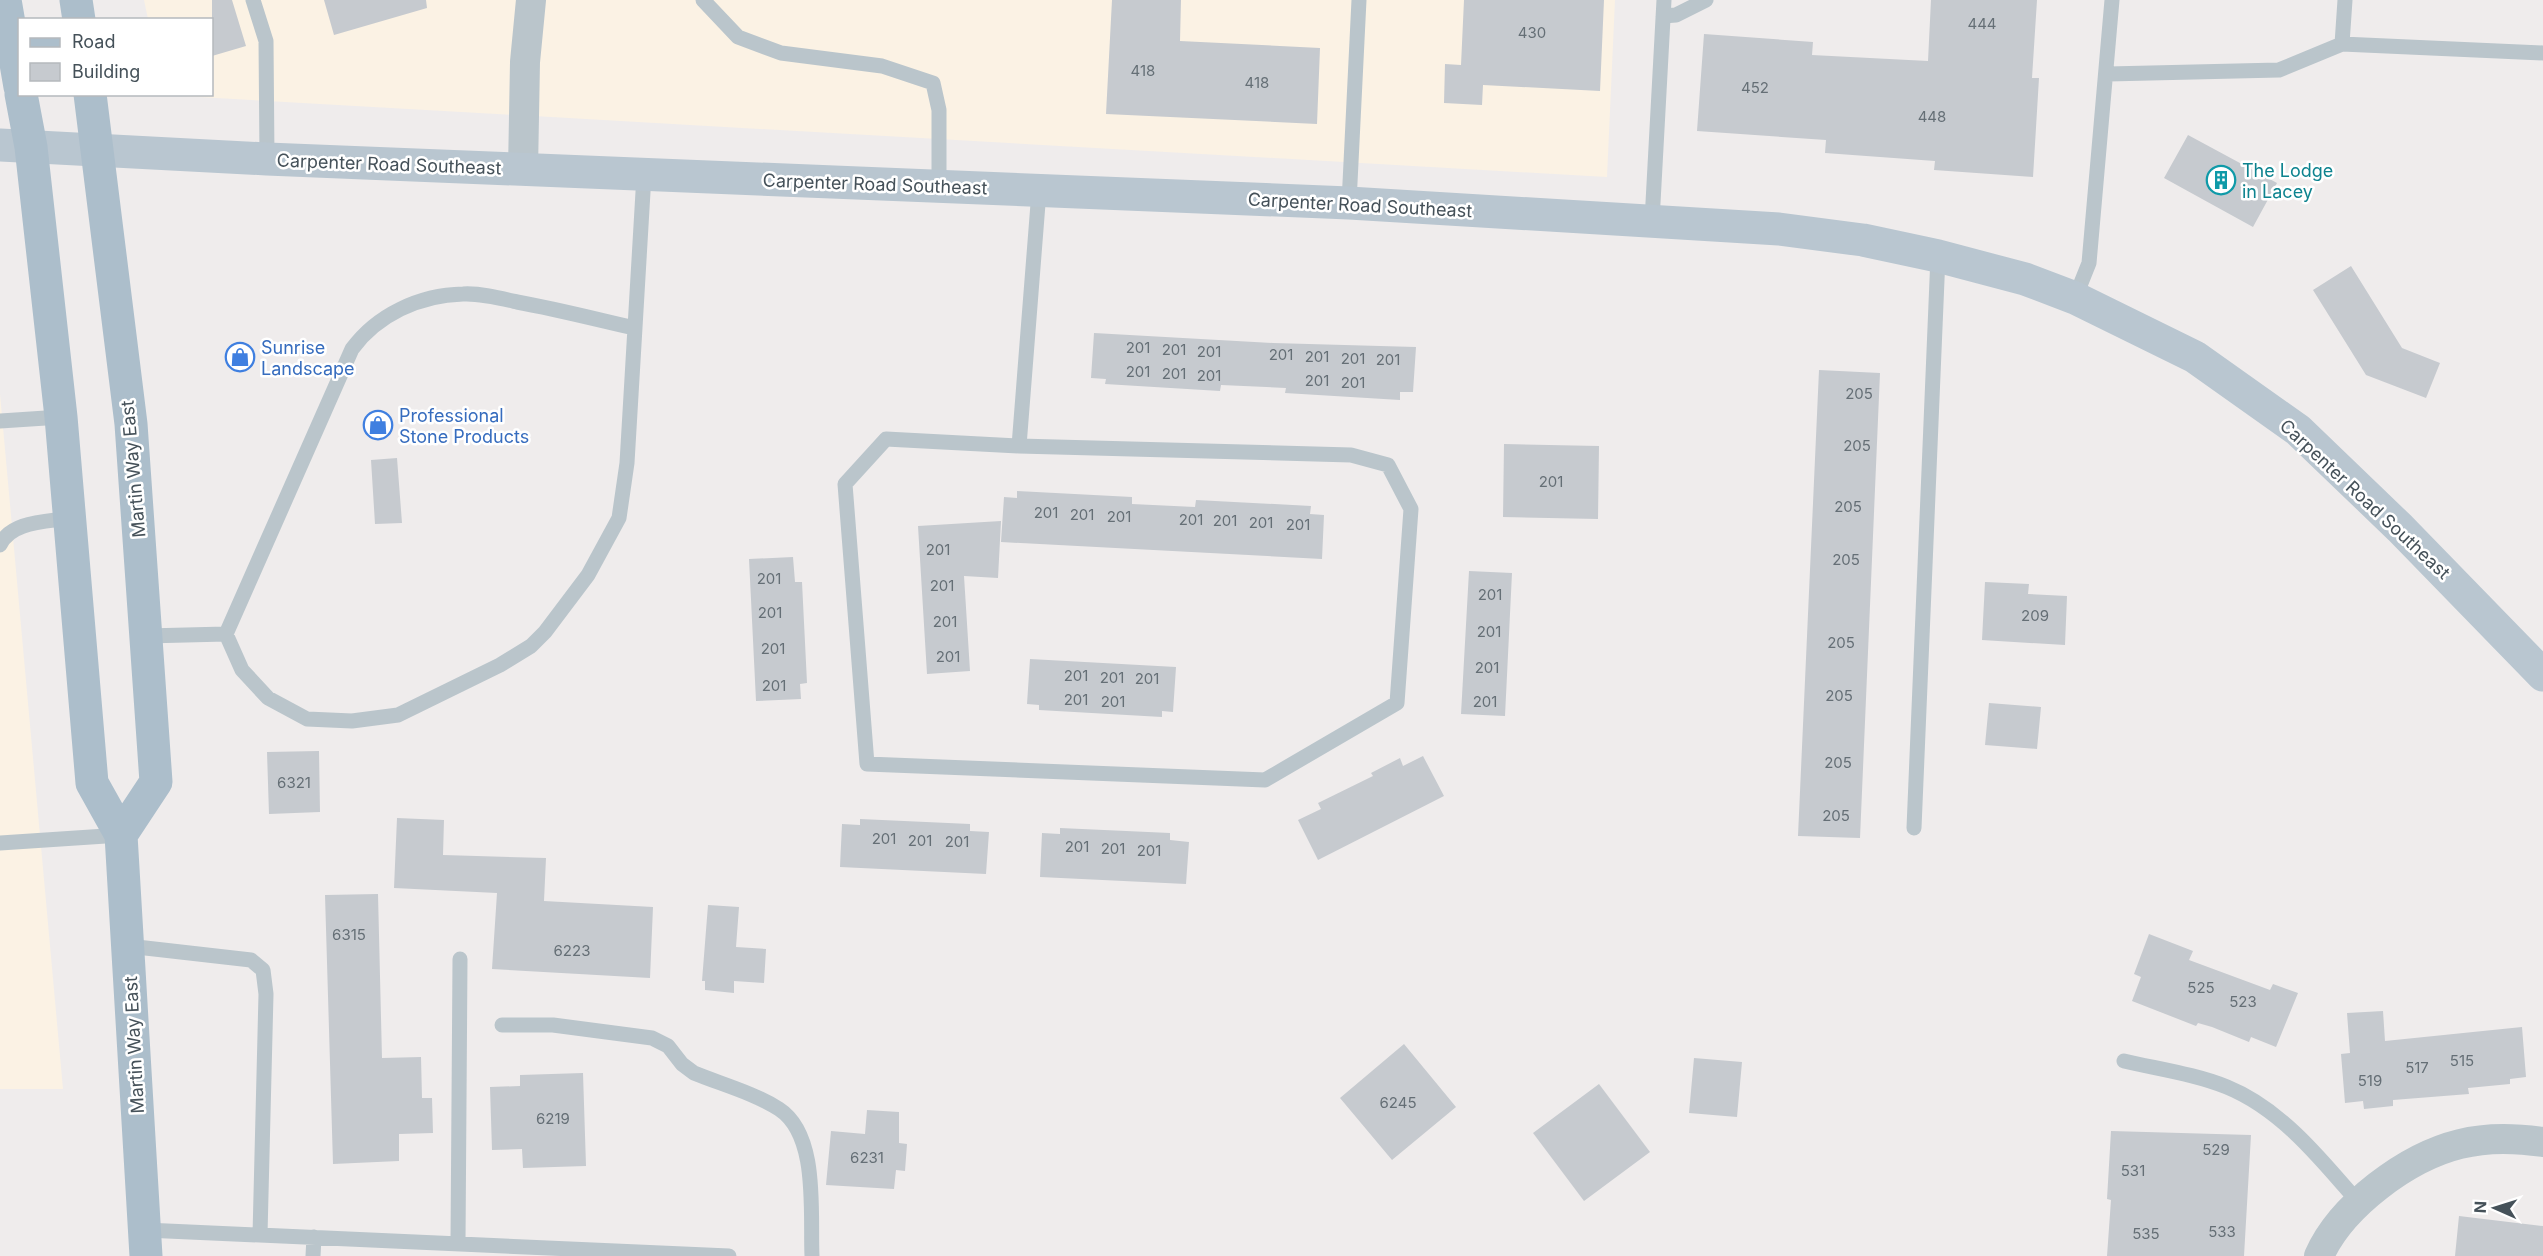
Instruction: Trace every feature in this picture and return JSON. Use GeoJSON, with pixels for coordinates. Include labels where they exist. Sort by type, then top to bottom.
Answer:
{"type":"FeatureCollection","features":[{"type":"Feature","properties":{"kind":"main road"},"geometry":{"type":"LineString","coordinates":[[5,0],[18,75]]}},
{"type":"Feature","properties":{"kind":"main road"},"geometry":{"type":"LineString","coordinates":[[76,0],[79,18]]}},
{"type":"Feature","properties":{"kind":"main road","name":"Martin Way East"},"geometry":{"type":"LineString","coordinates":[[21,96],[15,146],[62,417],[92,783],[121,835],[145,1243]]}},
{"type":"Feature","properties":{"kind":"main road","name":"Martin Way East"},"geometry":{"type":"LineString","coordinates":[[90,96],[131,424],[156,782],[121,835]]}},
{"type":"Feature","properties":{"kind":"main road","name":"Carpenter Road Southeast"},"geometry":{"type":"LineString","coordinates":[[15,146],[97,152],[1349,203],[1779,229],[1863,240],[1938,256],[2025,279],[2075,298],[2195,357],[2298,430],[2400,528],[2543,675]]}},
{"type":"Feature","properties":{"kind":"street"},"geometry":{"type":"LineString","coordinates":[[523,170],[525,62],[531,0]]}},
{"type":"Feature","properties":{"kind":"street"},"geometry":{"type":"LineString","coordinates":[[2319,1256],[2323,1245],[2358,1202],[2420,1160],[2460,1143],[2514,1138],[2543,1142]]}},
{"type":"Feature","properties":{"kind":"lane"},"geometry":{"type":"LineString","coordinates":[[253,0],[266,41],[267,159]]}},
{"type":"Feature","properties":{"kind":"lane"},"geometry":{"type":"LineString","coordinates":[[703,0],[738,37],[749,41],[781,52],[882,66],[933,83],[939,110],[939,186]]}},
{"type":"Feature","properties":{"kind":"lane"},"geometry":{"type":"LineString","coordinates":[[1349,203],[1359,0]]}},
{"type":"Feature","properties":{"kind":"lane"},"geometry":{"type":"LineString","coordinates":[[1652,221],[1664,0]]}},
{"type":"Feature","properties":{"kind":"lane"},"geometry":{"type":"LineString","coordinates":[[1663,16],[1676,15],[1706,0]]}},
{"type":"Feature","properties":{"kind":"lane"},"geometry":{"type":"LineString","coordinates":[[2075,298],[2090,263],[2108,74],[2112,0]]}},
{"type":"Feature","properties":{"kind":"lane"},"geometry":{"type":"LineString","coordinates":[[2342,44],[2345,0]]}},
{"type":"Feature","properties":{"kind":"lane"},"geometry":{"type":"LineString","coordinates":[[2108,74],[2279,70],[2342,44],[2543,53]]}},
{"type":"Feature","properties":{"kind":"lane"},"geometry":{"type":"LineString","coordinates":[[634,328],[532,305],[463,294],[410,303],[382,319],[363,334],[351,349],[226,634],[242,670],[268,698],[307,719],[374,719],[398,715],[500,665],[531,645],[546,632],[588,575],[619,518],[627,463],[644,175]]}},
{"type":"Feature","properties":{"kind":"lane"},"geometry":{"type":"LineString","coordinates":[[1019,446],[1039,190]]}},
{"type":"Feature","properties":{"kind":"lane"},"geometry":{"type":"LineString","coordinates":[[1914,828],[1938,256]]}},
{"type":"Feature","properties":{"kind":"lane"},"geometry":{"type":"LineString","coordinates":[[0,421],[62,417]]}},
{"type":"Feature","properties":{"kind":"lane"},"geometry":{"type":"LineString","coordinates":[[886,439],[1019,446],[1351,455],[1388,465],[1411,508],[1397,703],[1265,780],[867,764],[845,484],[886,439]]}},
{"type":"Feature","properties":{"kind":"lane"},"geometry":{"type":"LineString","coordinates":[[0,545],[7,532],[23,526],[69,518]]}},
{"type":"Feature","properties":{"kind":"lane"},"geometry":{"type":"LineString","coordinates":[[146,636],[226,634]]}},
{"type":"Feature","properties":{"kind":"lane"},"geometry":{"type":"LineString","coordinates":[[0,843],[121,835]]}},
{"type":"Feature","properties":{"kind":"lane"},"geometry":{"type":"LineString","coordinates":[[128,946],[251,960],[263,970],[266,994],[260,1235]]}},
{"type":"Feature","properties":{"kind":"lane"},"geometry":{"type":"LineString","coordinates":[[458,1244],[460,959]]}},
{"type":"Feature","properties":{"kind":"lane"},"geometry":{"type":"LineString","coordinates":[[502,1025],[553,1025],[652,1038],[668,1046],[682,1065],[694,1073],[778,1108],[792,1120],[803,1136],[808,1163],[812,1256]]}},
{"type":"Feature","properties":{"kind":"lane"},"geometry":{"type":"LineString","coordinates":[[2124,1061],[2227,1087],[2271,1112],[2317,1154],[2358,1202]]}},
{"type":"Feature","properties":{"kind":"lane"},"geometry":{"type":"LineString","coordinates":[[145,1243],[260,1235],[458,1244],[584,1253],[729,1256]]}},
{"type":"Feature","properties":{"kind":"lane"},"geometry":{"type":"LineString","coordinates":[[313,1256],[314,1238]]}},
{"type":"Feature","properties":{"kind":"shaded area"},"geometry":{"type":"Polygon","coordinates":[[[144,0],[1615,0],[1607,177],[181,96],[213,96],[213,18],[148,18],[144,0]]]}},
{"type":"Feature","properties":{"kind":"shaded area"},"geometry":{"type":"Polygon","coordinates":[[[0,394],[63,1089],[0,1089],[0,394]]]}},
{"type":"Feature","properties":{"kind":"building"},"geometry":{"type":"Polygon","coordinates":[[[212,0],[232,0],[246,46],[213,56],[212,0]]]}},
{"type":"Feature","properties":{"kind":"building"},"geometry":{"type":"Polygon","coordinates":[[[324,0],[426,0],[427,8],[334,35],[324,0]]]}},
{"type":"Feature","properties":{"kind":"building"},"geometry":{"type":"Polygon","coordinates":[[[1112,0],[1181,0],[1180,41],[1320,48],[1317,124],[1106,114],[1112,0]]]}},
{"type":"Feature","properties":{"kind":"building"},"geometry":{"type":"Polygon","coordinates":[[[1464,0],[1604,0],[1600,91],[1483,85],[1482,105],[1444,103],[1445,64],[1461,65],[1464,0]]]}},
{"type":"Feature","properties":{"kind":"building"},"geometry":{"type":"Polygon","coordinates":[[[1931,0],[2037,0],[2032,78],[2039,78],[2033,177],[1934,170],[1935,161],[1825,153],[1826,140],[1697,131],[1704,34],[1813,42],[1812,55],[1928,61],[1931,0]]]}},
{"type":"Feature","properties":{"kind":"building","name":"The Lodge in Lacey"},"geometry":{"type":"Polygon","coordinates":[[[2188,135],[2277,183],[2253,227],[2164,178],[2188,135]]]}},
{"type":"Feature","properties":{"kind":"building"},"geometry":{"type":"Polygon","coordinates":[[[2351,266],[2402,348],[2440,363],[2426,398],[2366,375],[2313,290],[2351,266]]]}},
{"type":"Feature","properties":{"kind":"building"},"geometry":{"type":"Polygon","coordinates":[[[1094,333],[1273,343],[1416,347],[1413,392],[1400,392],[1400,400],[1285,393],[1286,388],[1221,385],[1220,391],[1105,384],[1106,379],[1091,378],[1094,333]]]}},
{"type":"Feature","properties":{"kind":"building"},"geometry":{"type":"Polygon","coordinates":[[[1819,370],[1880,373],[1860,838],[1798,836],[1819,370]]]}},
{"type":"Feature","properties":{"kind":"building"},"geometry":{"type":"Polygon","coordinates":[[[1504,444],[1599,446],[1598,519],[1503,517],[1504,444]]]}},
{"type":"Feature","properties":{"kind":"building"},"geometry":{"type":"Polygon","coordinates":[[[397,458],[402,523],[375,524],[371,460],[397,458]]]}},
{"type":"Feature","properties":{"kind":"building"},"geometry":{"type":"Polygon","coordinates":[[[1017,491],[1132,497],[1132,504],[1195,507],[1196,500],[1311,506],[1310,514],[1324,515],[1322,559],[1001,542],[1004,497],[1017,498],[1017,491]]]}},
{"type":"Feature","properties":{"kind":"building"},"geometry":{"type":"Polygon","coordinates":[[[1001,521],[998,578],[964,576],[970,671],[927,674],[918,526],[1001,521]]]}},
{"type":"Feature","properties":{"kind":"building"},"geometry":{"type":"Polygon","coordinates":[[[793,557],[795,582],[802,582],[807,683],[800,684],[801,699],[756,701],[749,559],[793,557]]]}},
{"type":"Feature","properties":{"kind":"building"},"geometry":{"type":"Polygon","coordinates":[[[1469,571],[1512,573],[1505,716],[1461,714],[1469,571]]]}},
{"type":"Feature","properties":{"kind":"building"},"geometry":{"type":"Polygon","coordinates":[[[1985,582],[2029,584],[2028,594],[2067,596],[2065,645],[1982,640],[1985,582]]]}},
{"type":"Feature","properties":{"kind":"building"},"geometry":{"type":"Polygon","coordinates":[[[1030,659],[1176,667],[1173,712],[1162,711],[1162,717],[1039,710],[1039,705],[1027,704],[1030,659]]]}},
{"type":"Feature","properties":{"kind":"building"},"geometry":{"type":"Polygon","coordinates":[[[1989,703],[2041,707],[2037,749],[1985,745],[1989,703]]]}},
{"type":"Feature","properties":{"kind":"building"},"geometry":{"type":"Polygon","coordinates":[[[319,751],[320,812],[269,814],[267,752],[319,751]]]}},
{"type":"Feature","properties":{"kind":"building"},"geometry":{"type":"Polygon","coordinates":[[[1423,756],[1444,796],[1318,860],[1298,820],[1321,809],[1318,803],[1373,776],[1371,773],[1400,758],[1403,766],[1423,756]]]}},
{"type":"Feature","properties":{"kind":"building"},"geometry":{"type":"Polygon","coordinates":[[[397,818],[444,820],[443,855],[546,858],[544,901],[653,907],[650,978],[492,969],[497,893],[394,888],[397,818]]]}},
{"type":"Feature","properties":{"kind":"building"},"geometry":{"type":"Polygon","coordinates":[[[860,819],[970,824],[970,831],[989,832],[986,874],[840,867],[842,824],[860,825],[860,819]]]}},
{"type":"Feature","properties":{"kind":"building"},"geometry":{"type":"Polygon","coordinates":[[[1060,828],[1170,833],[1170,840],[1189,842],[1186,884],[1040,877],[1042,833],[1060,834],[1060,828]]]}},
{"type":"Feature","properties":{"kind":"building"},"geometry":{"type":"Polygon","coordinates":[[[378,894],[382,1058],[421,1057],[422,1098],[432,1098],[433,1133],[399,1134],[399,1161],[333,1164],[325,895],[378,894]]]}},
{"type":"Feature","properties":{"kind":"building"},"geometry":{"type":"Polygon","coordinates":[[[708,905],[739,907],[736,947],[766,949],[764,983],[734,981],[734,993],[705,990],[705,981],[702,981],[708,905]]]}},
{"type":"Feature","properties":{"kind":"building"},"geometry":{"type":"Polygon","coordinates":[[[2149,934],[2193,951],[2189,960],[2270,990],[2273,984],[2298,993],[2276,1047],[2251,1037],[2249,1042],[2198,1023],[2196,1026],[2132,1001],[2141,977],[2134,974],[2149,934]]]}},
{"type":"Feature","properties":{"kind":"building"},"geometry":{"type":"Polygon","coordinates":[[[2383,1011],[2385,1041],[2522,1027],[2526,1077],[2510,1079],[2510,1084],[2468,1088],[2469,1094],[2393,1100],[2393,1106],[2364,1109],[2363,1101],[2345,1103],[2341,1054],[2350,1053],[2347,1013],[2383,1011]]]}},
{"type":"Feature","properties":{"kind":"building"},"geometry":{"type":"Polygon","coordinates":[[[1404,1044],[1456,1107],[1392,1160],[1340,1098],[1404,1044]]]}},
{"type":"Feature","properties":{"kind":"building"},"geometry":{"type":"Polygon","coordinates":[[[1694,1058],[1742,1062],[1737,1117],[1689,1113],[1694,1058]]]}},
{"type":"Feature","properties":{"kind":"building"},"geometry":{"type":"Polygon","coordinates":[[[583,1073],[586,1166],[523,1168],[522,1149],[492,1150],[490,1087],[520,1086],[520,1075],[583,1073]]]}},
{"type":"Feature","properties":{"kind":"building"},"geometry":{"type":"Polygon","coordinates":[[[1599,1084],[1650,1152],[1584,1201],[1533,1133],[1599,1084]]]}},
{"type":"Feature","properties":{"kind":"building"},"geometry":{"type":"Polygon","coordinates":[[[867,1110],[899,1112],[899,1143],[907,1144],[905,1171],[896,1170],[894,1189],[826,1185],[831,1131],[865,1134],[867,1110]]]}},
{"type":"Feature","properties":{"kind":"building"},"geometry":{"type":"Polygon","coordinates":[[[2111,1131],[2251,1135],[2244,1256],[2107,1256],[2111,1200],[2107,1199],[2111,1131]]]}},
{"type":"Feature","properties":{"kind":"building"},"geometry":{"type":"Polygon","coordinates":[[[2459,1216],[2543,1226],[2543,1256],[2455,1256],[2459,1216]]]}},
{"type":"Feature","properties":{"kind":"place","name":"The Lodge in Lacey"},"geometry":{"type":"Point","coordinates":[2221,180]}},
{"type":"Feature","properties":{"kind":"place","name":"Sunrise Landscape"},"geometry":{"type":"Point","coordinates":[240,357]}},
{"type":"Feature","properties":{"kind":"place","name":"Professional Stone Products"},"geometry":{"type":"Point","coordinates":[378,425]}}]}
